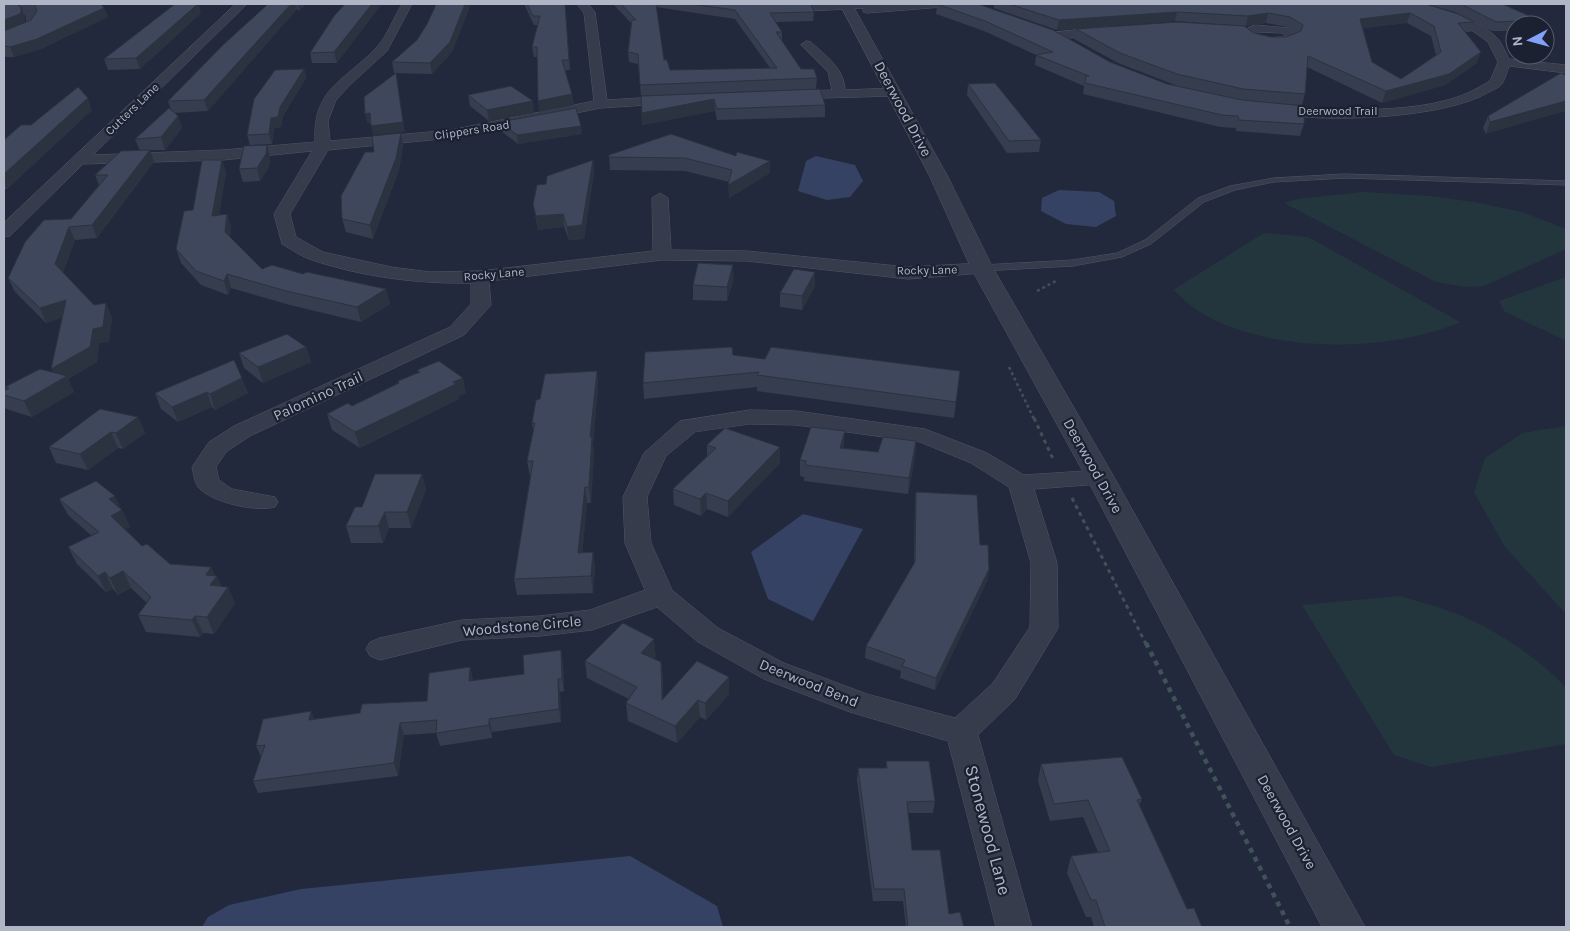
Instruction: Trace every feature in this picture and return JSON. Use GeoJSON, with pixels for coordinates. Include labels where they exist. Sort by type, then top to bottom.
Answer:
{"type":"FeatureCollection","features":[{"type":"Feature","properties":{"kind":"street"},"geometry":{"type":"LineString","coordinates":[[4,38],[29,27],[33,21],[32,15],[15,4]]}},
{"type":"Feature","properties":{"kind":"street","name":"Cutters Lane"},"geometry":{"type":"LineString","coordinates":[[4,232],[242,4]]}},
{"type":"Feature","properties":{"kind":"street"},"geometry":{"type":"LineString","coordinates":[[323,146],[321,121],[330,99],[346,81],[383,48],[408,4]]}},
{"type":"Feature","properties":{"kind":"street"},"geometry":{"type":"LineString","coordinates":[[582,4],[589,12],[601,104]]}},
{"type":"Feature","properties":{"kind":"street"},"geometry":{"type":"LineString","coordinates":[[754,4],[784,8],[943,4]]}},
{"type":"Feature","properties":{"kind":"street"},"geometry":{"type":"LineString","coordinates":[[848,7],[882,4]]}},
{"type":"Feature","properties":{"kind":"street"},"geometry":{"type":"LineString","coordinates":[[1411,4],[1459,20],[1478,30],[1493,40],[1504,62],[1566,69]]}},
{"type":"Feature","properties":{"kind":"street","name":"Deerwood Drive"},"geometry":{"type":"LineString","coordinates":[[848,7],[939,177],[982,268],[1100,477],[1344,927]]}},
{"type":"Feature","properties":{"kind":"street"},"geometry":{"type":"LineString","coordinates":[[1072,45],[1052,34],[1116,30]]}},
{"type":"Feature","properties":{"kind":"street"},"geometry":{"type":"LineString","coordinates":[[807,45],[831,67],[840,79],[839,94]]}},
{"type":"Feature","properties":{"kind":"street","name":"Deerwood Trail"},"geometry":{"type":"LineString","coordinates":[[1258,108],[1321,113],[1406,110],[1464,99],[1496,83],[1504,62]]}},
{"type":"Feature","properties":{"kind":"street"},"geometry":{"type":"LineString","coordinates":[[781,96],[894,92]]}},
{"type":"Feature","properties":{"kind":"street","name":"Clippers Road"},"geometry":{"type":"LineString","coordinates":[[78,160],[222,155],[323,146],[478,130],[601,104],[684,100]]}},
{"type":"Feature","properties":{"kind":"street","name":"Rocky Lane"},"geometry":{"type":"LineString","coordinates":[[323,146],[282,214],[288,240],[317,256],[391,274],[430,278],[480,277],[662,255],[747,256],[908,273],[982,268]]}},
{"type":"Feature","properties":{"kind":"street"},"geometry":{"type":"LineString","coordinates":[[660,198],[662,255]]}},
{"type":"Feature","properties":{"kind":"street"},"geometry":{"type":"LineString","coordinates":[[4,216],[22,215]]}},
{"type":"Feature","properties":{"kind":"street","name":"Palomino Trail"},"geometry":{"type":"LineString","coordinates":[[266,502],[225,495],[208,484],[204,466],[217,447],[242,431],[458,330],[481,305],[480,277]]}},
{"type":"Feature","properties":{"kind":"street","name":"Deerwood Bend"},"geometry":{"type":"LineString","coordinates":[[961,732],[861,704],[774,671],[708,635],[661,595],[638,543],[635,497],[656,453],[688,426],[750,417],[796,418],[925,436],[979,458],[1020,483]]}},
{"type":"Feature","properties":{"kind":"street"},"geometry":{"type":"LineString","coordinates":[[961,732],[1004,692],[1044,628],[1044,563],[1020,483],[1100,477]]}},
{"type":"Feature","properties":{"kind":"street","name":"Woodstone Circle"},"geometry":{"type":"LineString","coordinates":[[380,649],[462,630],[540,626],[592,620],[661,595]]}},
{"type":"Feature","properties":{"kind":"street","name":"Stonewood Lane"},"geometry":{"type":"LineString","coordinates":[[961,732],[1014,927]]}},
{"type":"Feature","properties":{"kind":"lane"},"geometry":{"type":"LineString","coordinates":[[982,268],[1074,263],[1119,255],[1148,242],[1200,200],[1234,188],[1274,180],[1345,176],[1566,183]]}},
{"type":"Feature","properties":{"kind":"path"},"geometry":{"type":"LineString","coordinates":[[1037,291],[1062,278]]}},
{"type":"Feature","properties":{"kind":"shaded area"},"geometry":{"type":"Polygon","coordinates":[[[1363,192],[1429,196],[1474,202],[1522,212],[1566,229],[1566,249],[1484,286],[1465,287],[1436,282],[1284,203],[1298,199],[1363,192]]]}},
{"type":"Feature","properties":{"kind":"shaded area"},"geometry":{"type":"Polygon","coordinates":[[[1264,233],[1308,237],[1460,322],[1431,332],[1364,344],[1293,342],[1259,336],[1228,326],[1196,310],[1173,290],[1264,233]]]}},
{"type":"Feature","properties":{"kind":"shaded area"},"geometry":{"type":"Polygon","coordinates":[[[1566,277],[1566,341],[1504,311],[1499,301],[1566,277]]]}},
{"type":"Feature","properties":{"kind":"shaded area"},"geometry":{"type":"Polygon","coordinates":[[[1566,426],[1566,614],[1505,547],[1474,492],[1485,458],[1523,433],[1566,426]]]}},
{"type":"Feature","properties":{"kind":"shaded area"},"geometry":{"type":"Polygon","coordinates":[[[1400,596],[1442,609],[1479,624],[1527,653],[1555,676],[1566,688],[1566,744],[1431,767],[1394,755],[1302,605],[1400,596]]]}},
{"type":"Feature","properties":{"kind":"water"},"geometry":{"type":"Polygon","coordinates":[[[816,156],[855,165],[863,181],[850,197],[827,200],[798,191],[806,161],[816,156]]]}},
{"type":"Feature","properties":{"kind":"water"},"geometry":{"type":"Polygon","coordinates":[[[1059,190],[1099,192],[1114,201],[1116,216],[1096,227],[1066,224],[1041,211],[1042,198],[1059,190]]]}},
{"type":"Feature","properties":{"kind":"water"},"geometry":{"type":"Polygon","coordinates":[[[803,514],[863,529],[813,621],[768,599],[751,552],[803,514]]]}},
{"type":"Feature","properties":{"kind":"water"},"geometry":{"type":"Polygon","coordinates":[[[630,856],[717,906],[723,927],[202,927],[208,917],[229,905],[301,889],[630,856]]]}},
{"type":"Feature","properties":{"kind":"building"},"geometry":{"type":"Polygon","coordinates":[[[4,4],[16,4],[21,7],[20,14],[4,20],[4,4]]]}},
{"type":"Feature","properties":{"kind":"building"},"geometry":{"type":"Polygon","coordinates":[[[34,4],[101,4],[104,8],[37,39],[10,47],[4,46],[4,31],[31,20],[37,11],[34,4]]]}},
{"type":"Feature","properties":{"kind":"building"},"geometry":{"type":"Polygon","coordinates":[[[175,4],[198,4],[136,58],[104,59],[175,4]]]}},
{"type":"Feature","properties":{"kind":"building"},"geometry":{"type":"Polygon","coordinates":[[[268,4],[291,4],[204,100],[168,101],[224,44],[268,4]]]}},
{"type":"Feature","properties":{"kind":"building"},"geometry":{"type":"Polygon","coordinates":[[[345,4],[372,4],[334,52],[310,53],[334,16],[345,4]]]}},
{"type":"Feature","properties":{"kind":"building"},"geometry":{"type":"Polygon","coordinates":[[[436,4],[465,4],[450,42],[430,63],[392,62],[417,40],[436,4]]]}},
{"type":"Feature","properties":{"kind":"building"},"geometry":{"type":"Polygon","coordinates":[[[527,4],[565,4],[569,60],[562,60],[572,94],[538,101],[537,47],[532,47],[540,16],[533,16],[527,4]]]}},
{"type":"Feature","properties":{"kind":"building"},"geometry":{"type":"Polygon","coordinates":[[[621,4],[656,4],[664,60],[667,60],[670,70],[777,68],[735,10],[691,4],[811,4],[814,12],[770,13],[782,32],[776,32],[801,69],[814,69],[817,78],[640,85],[638,54],[628,52],[632,20],[636,20],[621,4]]]}},
{"type":"Feature","properties":{"kind":"building"},"geometry":{"type":"Polygon","coordinates":[[[937,4],[978,4],[1053,30],[1110,62],[1167,84],[1242,100],[1305,106],[1304,124],[1239,120],[1238,116],[1222,115],[1085,83],[1086,76],[1089,76],[1036,55],[1053,52],[985,21],[937,4]]]}},
{"type":"Feature","properties":{"kind":"building"},"geometry":{"type":"Polygon","coordinates":[[[1009,4],[1426,4],[1458,14],[1474,22],[1458,23],[1481,52],[1449,74],[1386,91],[1308,56],[1305,94],[1243,89],[1177,74],[1120,53],[1076,29],[1177,22],[1244,26],[1254,33],[1271,37],[1286,37],[1301,31],[1303,25],[1290,17],[1268,13],[1248,16],[1177,12],[1059,20],[1009,4]],[[1410,13],[1360,19],[1372,62],[1401,79],[1441,52],[1434,26],[1410,13]]]}},
{"type":"Feature","properties":{"kind":"building"},"geometry":{"type":"Polygon","coordinates":[[[1461,4],[1502,4],[1527,15],[1505,15],[1505,22],[1496,22],[1461,4]]]}},
{"type":"Feature","properties":{"kind":"building"},"geometry":{"type":"Polygon","coordinates":[[[304,69],[280,107],[278,117],[271,118],[269,134],[247,135],[254,99],[275,70],[304,69]]]}},
{"type":"Feature","properties":{"kind":"building"},"geometry":{"type":"Polygon","coordinates":[[[396,73],[403,122],[371,126],[370,113],[365,114],[364,97],[396,73]]]}},
{"type":"Feature","properties":{"kind":"building"},"geometry":{"type":"Polygon","coordinates":[[[1561,73],[1566,75],[1566,101],[1490,122],[1488,116],[1561,73]]]}},
{"type":"Feature","properties":{"kind":"building"},"geometry":{"type":"Polygon","coordinates":[[[995,83],[1041,140],[1009,141],[968,84],[995,83]]]}},
{"type":"Feature","properties":{"kind":"building"},"geometry":{"type":"Polygon","coordinates":[[[511,86],[533,101],[487,110],[468,95],[511,86]]]}},
{"type":"Feature","properties":{"kind":"building"},"geometry":{"type":"Polygon","coordinates":[[[78,87],[88,98],[4,174],[4,140],[21,125],[31,125],[78,87]]]}},
{"type":"Feature","properties":{"kind":"building"},"geometry":{"type":"Polygon","coordinates":[[[820,89],[825,105],[717,109],[714,99],[642,113],[641,96],[820,89]]]}},
{"type":"Feature","properties":{"kind":"building"},"geometry":{"type":"Polygon","coordinates":[[[169,108],[178,116],[161,137],[135,139],[169,108]]]}},
{"type":"Feature","properties":{"kind":"building"},"geometry":{"type":"Polygon","coordinates":[[[576,108],[581,126],[517,135],[500,122],[576,108]]]}},
{"type":"Feature","properties":{"kind":"building"},"geometry":{"type":"Polygon","coordinates":[[[401,133],[396,158],[370,225],[342,219],[341,196],[365,152],[374,152],[372,136],[401,133]]]}},
{"type":"Feature","properties":{"kind":"building"},"geometry":{"type":"Polygon","coordinates":[[[671,134],[736,156],[737,152],[770,161],[728,185],[732,170],[685,158],[609,157],[609,155],[671,134]]]}},
{"type":"Feature","properties":{"kind":"building"},"geometry":{"type":"Polygon","coordinates":[[[267,145],[266,154],[257,168],[239,169],[244,146],[267,145]]]}},
{"type":"Feature","properties":{"kind":"building"},"geometry":{"type":"Polygon","coordinates":[[[150,150],[92,225],[69,227],[55,264],[94,305],[106,303],[103,327],[93,329],[90,347],[51,369],[66,300],[40,308],[8,278],[25,242],[44,220],[71,219],[108,175],[95,175],[121,151],[150,150]]]}},
{"type":"Feature","properties":{"kind":"building"},"geometry":{"type":"Polygon","coordinates":[[[202,160],[222,160],[212,216],[227,214],[225,232],[262,269],[272,265],[303,274],[307,272],[386,289],[357,307],[286,291],[227,274],[224,281],[196,271],[176,249],[184,211],[193,210],[202,160]]]}},
{"type":"Feature","properties":{"kind":"building"},"geometry":{"type":"Polygon","coordinates":[[[593,160],[582,225],[567,227],[563,214],[536,216],[533,204],[537,185],[546,184],[547,176],[593,160]]]}},
{"type":"Feature","properties":{"kind":"building"},"geometry":{"type":"Polygon","coordinates":[[[698,263],[733,265],[727,287],[693,285],[698,263]]]}},
{"type":"Feature","properties":{"kind":"building"},"geometry":{"type":"Polygon","coordinates":[[[794,269],[815,272],[802,296],[780,293],[794,269]]]}},
{"type":"Feature","properties":{"kind":"building"},"geometry":{"type":"Polygon","coordinates":[[[287,334],[306,347],[258,367],[239,353],[287,334]]]}},
{"type":"Feature","properties":{"kind":"building"},"geometry":{"type":"Polygon","coordinates":[[[732,347],[733,355],[765,359],[771,347],[960,371],[956,402],[757,375],[759,372],[643,383],[645,352],[732,347]]]}},
{"type":"Feature","properties":{"kind":"building"},"geometry":{"type":"Polygon","coordinates":[[[234,360],[242,378],[210,394],[207,392],[172,407],[155,393],[234,360]]]}},
{"type":"Feature","properties":{"kind":"building"},"geometry":{"type":"Polygon","coordinates":[[[439,361],[463,378],[453,382],[456,384],[355,432],[327,414],[348,403],[352,406],[399,383],[398,381],[420,372],[417,370],[439,361]]]}},
{"type":"Feature","properties":{"kind":"building"},"geometry":{"type":"Polygon","coordinates":[[[40,369],[67,376],[24,401],[4,395],[4,391],[9,388],[5,387],[40,369]]]}},
{"type":"Feature","properties":{"kind":"building"},"geometry":{"type":"Polygon","coordinates":[[[597,371],[590,437],[592,437],[589,487],[585,487],[578,553],[593,552],[591,576],[514,579],[533,461],[527,461],[535,423],[532,423],[536,400],[540,399],[545,374],[597,371]]]}},
{"type":"Feature","properties":{"kind":"building"},"geometry":{"type":"Polygon","coordinates":[[[100,409],[138,417],[116,433],[111,432],[80,454],[49,447],[100,409]]]}},
{"type":"Feature","properties":{"kind":"building"},"geometry":{"type":"Polygon","coordinates":[[[811,427],[845,431],[840,448],[878,452],[883,437],[916,441],[909,478],[805,465],[806,461],[800,460],[811,427]]]}},
{"type":"Feature","properties":{"kind":"building"},"geometry":{"type":"Polygon","coordinates":[[[725,428],[780,447],[728,501],[706,493],[700,499],[673,489],[716,448],[707,445],[725,428]]]}},
{"type":"Feature","properties":{"kind":"building"},"geometry":{"type":"Polygon","coordinates":[[[375,474],[422,474],[407,512],[385,512],[378,526],[346,526],[355,507],[362,507],[375,474]]]}},
{"type":"Feature","properties":{"kind":"building"},"geometry":{"type":"Polygon","coordinates":[[[96,481],[115,496],[109,499],[122,510],[111,516],[142,546],[147,544],[170,564],[211,567],[206,575],[217,576],[210,585],[228,587],[207,617],[195,616],[192,620],[138,615],[151,597],[123,571],[110,578],[105,572],[98,576],[68,547],[99,532],[59,499],[96,481]]]}},
{"type":"Feature","properties":{"kind":"building"},"geometry":{"type":"Polygon","coordinates":[[[916,492],[977,495],[980,545],[988,545],[989,569],[936,678],[902,666],[905,660],[866,646],[915,562],[916,492]]]}},
{"type":"Feature","properties":{"kind":"building"},"geometry":{"type":"Polygon","coordinates":[[[623,623],[654,639],[641,653],[661,662],[662,700],[697,661],[729,677],[705,703],[698,700],[675,726],[626,703],[637,687],[585,661],[623,623]]]}},
{"type":"Feature","properties":{"kind":"building"},"geometry":{"type":"Polygon","coordinates":[[[561,650],[562,678],[558,679],[559,709],[489,719],[489,725],[436,733],[437,720],[400,723],[394,763],[253,781],[265,745],[256,746],[263,719],[311,711],[309,720],[360,713],[362,704],[427,701],[429,673],[470,667],[469,681],[524,674],[523,655],[561,650]]]}},
{"type":"Feature","properties":{"kind":"building"},"geometry":{"type":"Polygon","coordinates":[[[1122,757],[1142,799],[1137,800],[1187,909],[1194,908],[1202,927],[1105,927],[1096,900],[1091,900],[1071,856],[1110,851],[1088,800],[1054,804],[1041,764],[1122,757]]]}},
{"type":"Feature","properties":{"kind":"building"},"geometry":{"type":"Polygon","coordinates":[[[886,761],[929,761],[935,801],[907,802],[912,850],[940,850],[949,914],[960,912],[964,927],[908,927],[904,889],[874,889],[858,768],[887,768],[886,761]]]}}]}
